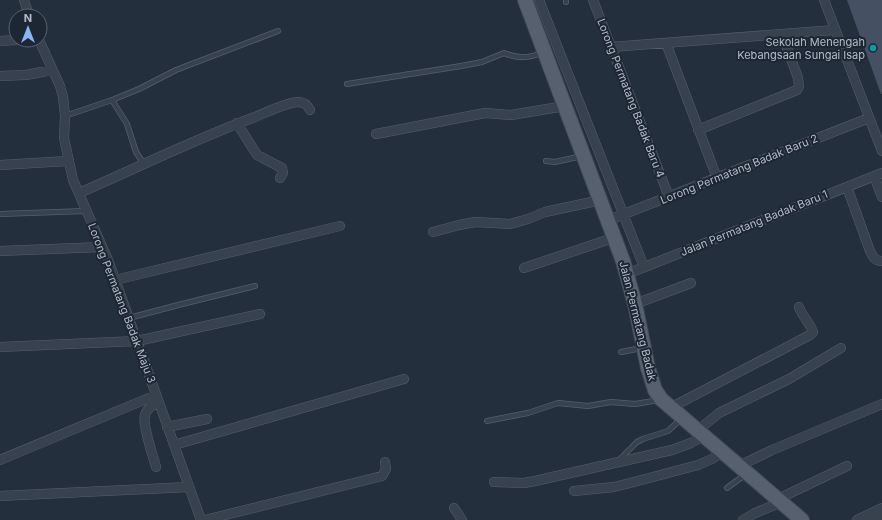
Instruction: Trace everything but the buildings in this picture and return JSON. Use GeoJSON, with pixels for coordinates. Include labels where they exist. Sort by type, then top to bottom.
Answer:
{"type":"FeatureCollection","features":[{"type":"Feature","properties":{"kind":"main road","name":"Jalan Permatang Badak"},"geometry":{"type":"LineString","coordinates":[[525,0],[616,237],[635,304],[644,348],[655,390],[665,404],[802,520]]}},
{"type":"Feature","properties":{"kind":"street"},"geometry":{"type":"LineString","coordinates":[[539,0],[644,267]]}},
{"type":"Feature","properties":{"kind":"street","name":"Lorong Permatang Badak Baru 4"},"geometry":{"type":"LineString","coordinates":[[593,0],[669,197]]}},
{"type":"Feature","properties":{"kind":"street"},"geometry":{"type":"LineString","coordinates":[[824,0],[882,152]]}},
{"type":"Feature","properties":{"kind":"street"},"geometry":{"type":"LineString","coordinates":[[611,47],[835,30]]}},
{"type":"Feature","properties":{"kind":"street"},"geometry":{"type":"LineString","coordinates":[[698,130],[797,90],[799,86],[798,78],[782,34]]}},
{"type":"Feature","properties":{"kind":"street"},"geometry":{"type":"LineString","coordinates":[[666,43],[717,178]]}},
{"type":"Feature","properties":{"kind":"street","name":"Lorong Permatang Badak Maju 3"},"geometry":{"type":"LineString","coordinates":[[42,48],[61,91],[65,116],[64,138],[70,171],[115,280],[201,520]]}},
{"type":"Feature","properties":{"kind":"street"},"geometry":{"type":"LineString","coordinates":[[0,76],[26,75],[52,70]]}},
{"type":"Feature","properties":{"kind":"street"},"geometry":{"type":"LineString","coordinates":[[79,193],[184,145],[237,123],[293,103],[304,103],[310,110]]}},
{"type":"Feature","properties":{"kind":"street"},"geometry":{"type":"LineString","coordinates":[[376,134],[485,113],[511,115],[565,106]]}},
{"type":"Feature","properties":{"kind":"street","name":"Lorong Permatang Badak Baru 2"},"geometry":{"type":"LineString","coordinates":[[609,220],[869,118]]}},
{"type":"Feature","properties":{"kind":"street"},"geometry":{"type":"LineString","coordinates":[[237,123],[257,155],[282,168],[283,173],[280,178]]}},
{"type":"Feature","properties":{"kind":"street"},"geometry":{"type":"LineString","coordinates":[[0,165],[68,161]]}},
{"type":"Feature","properties":{"kind":"street"},"geometry":{"type":"LineString","coordinates":[[878,175],[882,197]]}},
{"type":"Feature","properties":{"kind":"street","name":"Jalan Permatang Badak Baru 1"},"geometry":{"type":"LineString","coordinates":[[627,274],[878,175]]}},
{"type":"Feature","properties":{"kind":"street"},"geometry":{"type":"LineString","coordinates":[[847,187],[870,251],[875,259],[882,261]]}},
{"type":"Feature","properties":{"kind":"street"},"geometry":{"type":"LineString","coordinates":[[433,232],[476,222],[510,224],[528,220],[553,210],[601,200]]}},
{"type":"Feature","properties":{"kind":"street"},"geometry":{"type":"LineString","coordinates":[[115,280],[340,226]]}},
{"type":"Feature","properties":{"kind":"street"},"geometry":{"type":"LineString","coordinates":[[524,268],[616,237]]}},
{"type":"Feature","properties":{"kind":"street"},"geometry":{"type":"LineString","coordinates":[[0,251],[102,247]]}},
{"type":"Feature","properties":{"kind":"street"},"geometry":{"type":"LineString","coordinates":[[635,304],[692,283]]}},
{"type":"Feature","properties":{"kind":"street"},"geometry":{"type":"LineString","coordinates":[[665,404],[810,335],[813,332],[812,329],[802,315],[799,307]]}},
{"type":"Feature","properties":{"kind":"street"},"geometry":{"type":"LineString","coordinates":[[0,346],[137,341],[260,314]]}},
{"type":"Feature","properties":{"kind":"street"},"geometry":{"type":"LineString","coordinates":[[494,482],[524,483],[535,481],[672,450],[691,443],[719,413],[789,379],[840,348]]}},
{"type":"Feature","properties":{"kind":"street"},"geometry":{"type":"LineString","coordinates":[[174,445],[404,379]]}},
{"type":"Feature","properties":{"kind":"street"},"geometry":{"type":"LineString","coordinates":[[0,460],[157,398]]}},
{"type":"Feature","properties":{"kind":"street"},"geometry":{"type":"LineString","coordinates":[[156,467],[145,423],[145,416],[148,409],[157,398]]}},
{"type":"Feature","properties":{"kind":"street"},"geometry":{"type":"LineString","coordinates":[[743,470],[786,444],[882,404]]}},
{"type":"Feature","properties":{"kind":"street"},"geometry":{"type":"LineString","coordinates":[[167,427],[207,419]]}},
{"type":"Feature","properties":{"kind":"street"},"geometry":{"type":"LineString","coordinates":[[574,491],[634,482],[698,465],[712,459],[722,452]]}},
{"type":"Feature","properties":{"kind":"street"},"geometry":{"type":"LineString","coordinates":[[205,520],[382,476],[386,470],[385,462]]}},
{"type":"Feature","properties":{"kind":"street"},"geometry":{"type":"LineString","coordinates":[[743,520],[847,466]]}},
{"type":"Feature","properties":{"kind":"street"},"geometry":{"type":"LineString","coordinates":[[0,496],[189,487]]}},
{"type":"Feature","properties":{"kind":"street"},"geometry":{"type":"LineString","coordinates":[[454,508],[462,520]]}},
{"type":"Feature","properties":{"kind":"street"},"geometry":{"type":"LineString","coordinates":[[857,520],[882,508]]}},
{"type":"Feature","properties":{"kind":"street"},"geometry":{"type":"LineString","coordinates":[[870,520],[882,516]]}},
{"type":"Feature","properties":{"kind":"lane"},"geometry":{"type":"LineString","coordinates":[[65,116],[139,90],[176,70],[278,31]]}},
{"type":"Feature","properties":{"kind":"lane"},"geometry":{"type":"LineString","coordinates":[[347,84],[482,62],[504,53],[514,57],[524,58],[545,52]]}},
{"type":"Feature","properties":{"kind":"lane"},"geometry":{"type":"LineString","coordinates":[[112,100],[128,124],[136,152],[144,164]]}},
{"type":"Feature","properties":{"kind":"lane"},"geometry":{"type":"LineString","coordinates":[[546,161],[555,162],[584,156]]}},
{"type":"Feature","properties":{"kind":"lane"},"geometry":{"type":"LineString","coordinates":[[0,214],[86,210]]}},
{"type":"Feature","properties":{"kind":"lane"},"geometry":{"type":"LineString","coordinates":[[129,318],[255,286]]}},
{"type":"Feature","properties":{"kind":"lane"},"geometry":{"type":"LineString","coordinates":[[621,352],[644,348]]}},
{"type":"Feature","properties":{"kind":"lane"},"geometry":{"type":"LineString","coordinates":[[487,421],[528,413],[558,403],[588,406],[611,402],[665,404]]}},
{"type":"Feature","properties":{"kind":"lane"},"geometry":{"type":"LineString","coordinates":[[616,463],[637,442],[643,438],[668,431],[681,418]]}},
{"type":"Feature","properties":{"kind":"lane"},"geometry":{"type":"LineString","coordinates":[[726,488],[743,470]]}},
{"type":"Feature","properties":{"kind":"place","name":"Sekolah Menengah Kebangsaan Sungai Isap"},"geometry":{"type":"Point","coordinates":[873,48]}}]}
